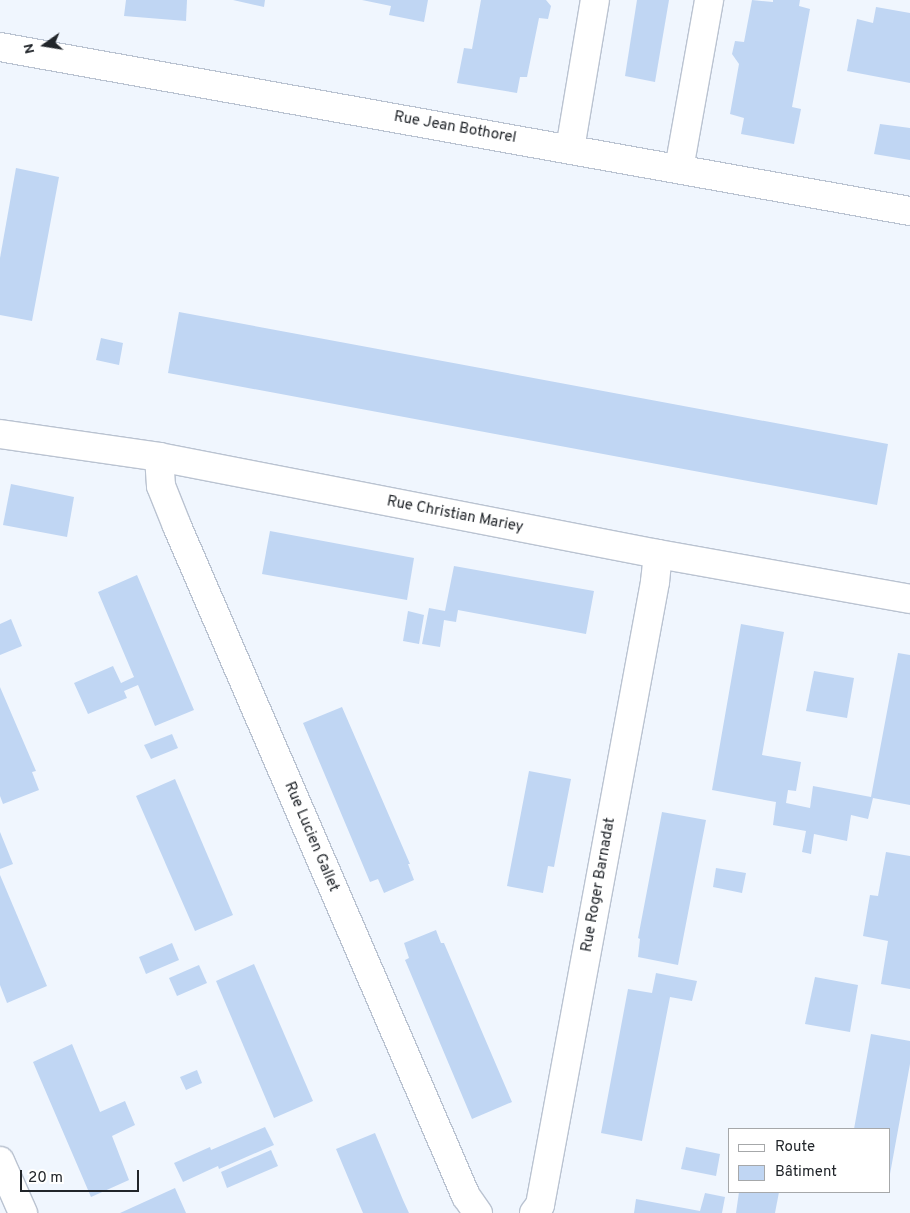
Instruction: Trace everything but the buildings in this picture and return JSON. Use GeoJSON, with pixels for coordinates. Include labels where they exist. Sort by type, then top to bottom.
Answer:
{"type":"FeatureCollection","features":[{"type":"Feature","properties":{"kind":"street"},"geometry":{"type":"LineString","coordinates":[[570,149],[595,0]]}},
{"type":"Feature","properties":{"kind":"street"},"geometry":{"type":"LineString","coordinates":[[679,169],[709,0]]}},
{"type":"Feature","properties":{"kind":"street","name":"Rue Jean Bothorel"},"geometry":{"type":"LineString","coordinates":[[0,47],[910,211]]}},
{"type":"Feature","properties":{"kind":"street","name":"Rue Christian Mariey"},"geometry":{"type":"LineString","coordinates":[[0,434],[159,457],[658,554],[910,599]]}},
{"type":"Feature","properties":{"kind":"street","name":"Rue Lucien Gallet"},"geometry":{"type":"LineString","coordinates":[[159,457],[161,486],[181,535],[462,1187],[478,1213]]}},
{"type":"Feature","properties":{"kind":"street","name":"Rue Roger Barnadat"},"geometry":{"type":"LineString","coordinates":[[534,1213],[540,1205],[653,592],[658,554]]}},
{"type":"Feature","properties":{"kind":"street"},"geometry":{"type":"LineString","coordinates":[[0,1161],[23,1213]]}}]}
